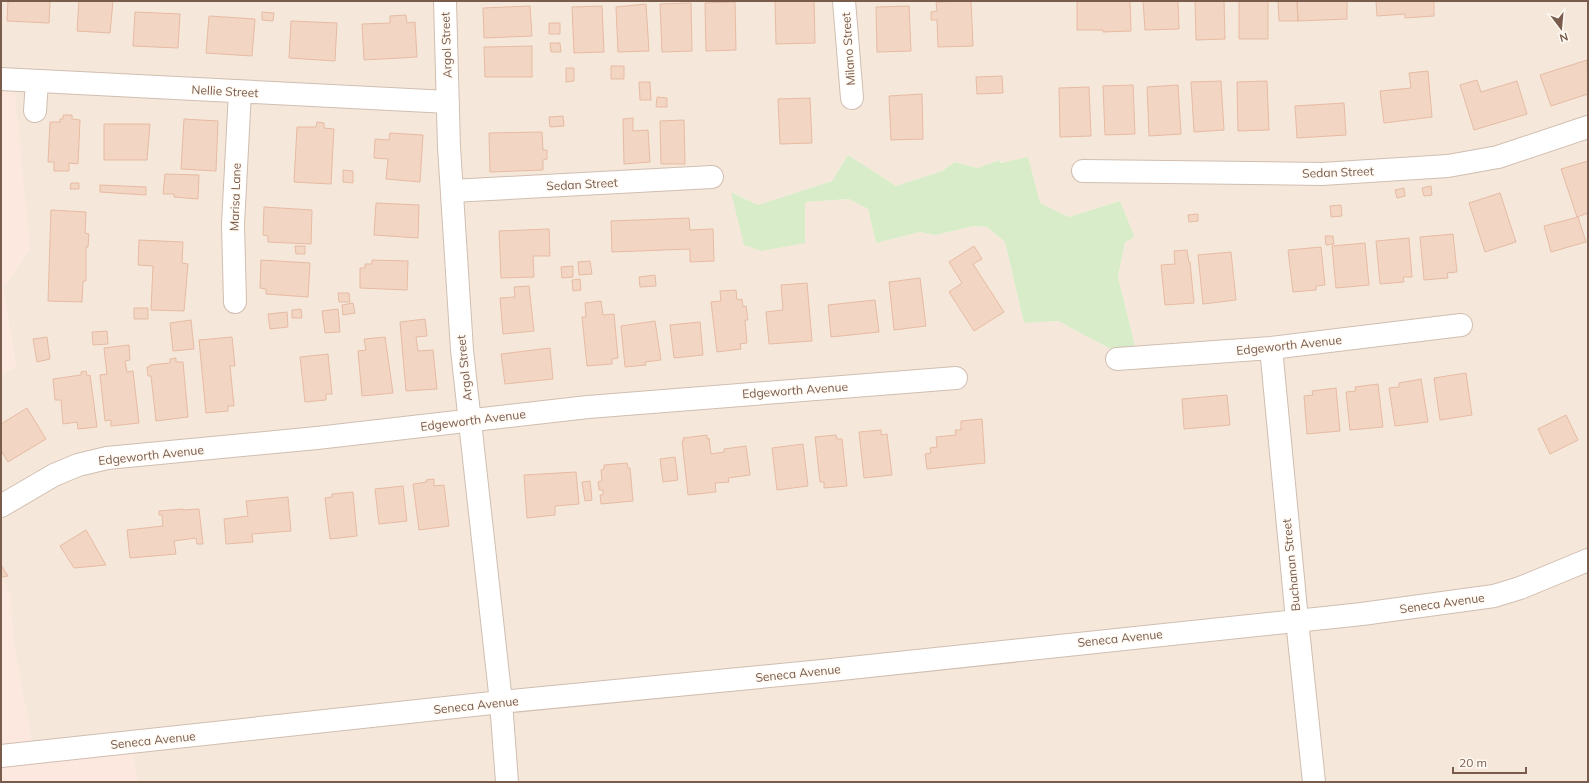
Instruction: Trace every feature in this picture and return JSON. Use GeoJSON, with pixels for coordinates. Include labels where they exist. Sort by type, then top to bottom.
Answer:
{"type":"FeatureCollection","features":[{"type":"Feature","properties":{"kind":"street","name":"Argol Street"},"geometry":{"type":"LineString","coordinates":[[445,1],[449,147],[456,281],[479,520],[500,702],[507,782]]}},
{"type":"Feature","properties":{"kind":"street","name":"Milano Street"},"geometry":{"type":"LineString","coordinates":[[844,1],[852,98]]}},
{"type":"Feature","properties":{"kind":"street","name":"Nellie Street"},"geometry":{"type":"LineString","coordinates":[[1,79],[448,102]]}},
{"type":"Feature","properties":{"kind":"street"},"geometry":{"type":"LineString","coordinates":[[35,111],[37,81]]}},
{"type":"Feature","properties":{"kind":"street","name":"Marisa Lane"},"geometry":{"type":"LineString","coordinates":[[235,302],[232,224],[240,92]]}},
{"type":"Feature","properties":{"kind":"street","name":"Sedan Street"},"geometry":{"type":"LineString","coordinates":[[1083,171],[1322,174],[1448,166],[1498,157],[1588,127]]}},
{"type":"Feature","properties":{"kind":"street","name":"Sedan Street"},"geometry":{"type":"LineString","coordinates":[[452,191],[712,177]]}},
{"type":"Feature","properties":{"kind":"street","name":"Edgeworth Avenue"},"geometry":{"type":"LineString","coordinates":[[1117,359],[1270,348],[1460,325]]}},
{"type":"Feature","properties":{"kind":"street","name":"Buchanan Street"},"geometry":{"type":"LineString","coordinates":[[1270,348],[1314,782]]}},
{"type":"Feature","properties":{"kind":"street","name":"Edgeworth Avenue"},"geometry":{"type":"LineString","coordinates":[[1,506],[54,475],[78,465],[107,458],[470,421],[588,407],[956,378]]}},
{"type":"Feature","properties":{"kind":"street","name":"Seneca Avenue"},"geometry":{"type":"LineString","coordinates":[[1,756],[500,702],[822,671],[1362,614],[1494,596],[1520,588],[1588,560]]}},
{"type":"Feature","properties":{"kind":"shaded area"},"geometry":{"type":"Polygon","coordinates":[[[1,1],[1588,1],[1588,782],[137,782],[132,743],[33,750],[13,640],[10,593],[1,577],[1,375],[16,367],[3,288],[30,249],[1,71],[1,1]],[[848,155],[832,181],[758,205],[732,192],[805,243],[805,202],[849,199],[868,209],[876,243],[920,232],[935,235],[974,226],[987,227],[1005,242],[1024,323],[1058,321],[1118,353],[1136,350],[1118,277],[1125,242],[1133,238],[1120,201],[1069,217],[1040,203],[1000,160],[977,168],[955,162],[942,171],[896,186],[848,155]]]}},
{"type":"Feature","properties":{"kind":"shaded area"},"geometry":{"type":"Polygon","coordinates":[[[1,71],[13,74],[30,249],[3,288],[16,367],[1,375],[1,71]]]}},
{"type":"Feature","properties":{"kind":"shaded area"},"geometry":{"type":"Polygon","coordinates":[[[1,577],[10,593],[13,640],[33,750],[132,743],[137,782],[1,782],[1,577]]]}},
{"type":"Feature","properties":{"kind":"green space"},"geometry":{"type":"Polygon","coordinates":[[[848,155],[896,186],[942,171],[955,162],[977,168],[1000,160],[1001,163],[1028,157],[1040,203],[1069,217],[1120,201],[1134,236],[1125,242],[1118,277],[1136,350],[1118,353],[1058,321],[1024,323],[1005,242],[987,227],[974,226],[935,235],[920,232],[876,243],[868,209],[849,199],[805,202],[805,243],[761,251],[744,245],[731,192],[758,205],[832,181],[848,155]]]}},
{"type":"Feature","properties":{"kind":"building"},"geometry":{"type":"Polygon","coordinates":[[[8,1],[50,1],[49,23],[7,21],[8,1]]]}},
{"type":"Feature","properties":{"kind":"building"},"geometry":{"type":"Polygon","coordinates":[[[79,1],[113,1],[110,33],[77,31],[79,1]]]}},
{"type":"Feature","properties":{"kind":"building"},"geometry":{"type":"Polygon","coordinates":[[[775,1],[814,1],[815,43],[776,44],[775,1]]]}},
{"type":"Feature","properties":{"kind":"building"},"geometry":{"type":"Polygon","coordinates":[[[971,1],[973,46],[938,47],[937,20],[931,20],[931,12],[937,11],[936,2],[971,1]]]}},
{"type":"Feature","properties":{"kind":"building"},"geometry":{"type":"Polygon","coordinates":[[[1077,1],[1130,1],[1131,31],[1103,32],[1103,30],[1077,30],[1077,1]]]}},
{"type":"Feature","properties":{"kind":"building"},"geometry":{"type":"Polygon","coordinates":[[[1143,1],[1178,1],[1179,29],[1145,30],[1143,1]]]}},
{"type":"Feature","properties":{"kind":"building"},"geometry":{"type":"Polygon","coordinates":[[[1195,1],[1224,1],[1225,39],[1196,40],[1195,1]]]}},
{"type":"Feature","properties":{"kind":"building"},"geometry":{"type":"Polygon","coordinates":[[[1239,1],[1268,1],[1268,39],[1239,39],[1239,1]]]}},
{"type":"Feature","properties":{"kind":"building"},"geometry":{"type":"Polygon","coordinates":[[[1278,1],[1297,1],[1298,21],[1279,21],[1278,1]]]}},
{"type":"Feature","properties":{"kind":"building"},"geometry":{"type":"Polygon","coordinates":[[[1297,1],[1347,1],[1347,19],[1298,21],[1297,1]]]}},
{"type":"Feature","properties":{"kind":"building"},"geometry":{"type":"Polygon","coordinates":[[[1376,1],[1434,1],[1434,16],[1405,18],[1405,14],[1377,16],[1376,1]]]}},
{"type":"Feature","properties":{"kind":"building"},"geometry":{"type":"Polygon","coordinates":[[[735,2],[736,50],[706,51],[705,3],[735,2]]]}},
{"type":"Feature","properties":{"kind":"building"},"geometry":{"type":"Polygon","coordinates":[[[691,3],[692,51],[662,52],[660,4],[691,3]]]}},
{"type":"Feature","properties":{"kind":"building"},"geometry":{"type":"Polygon","coordinates":[[[646,4],[649,51],[618,52],[616,7],[646,4]]]}},
{"type":"Feature","properties":{"kind":"building"},"geometry":{"type":"Polygon","coordinates":[[[530,6],[532,36],[484,38],[483,8],[530,6]]]}},
{"type":"Feature","properties":{"kind":"building"},"geometry":{"type":"Polygon","coordinates":[[[602,6],[604,52],[574,53],[572,7],[602,6]]]}},
{"type":"Feature","properties":{"kind":"building"},"geometry":{"type":"Polygon","coordinates":[[[909,6],[911,51],[877,52],[876,7],[909,6]]]}},
{"type":"Feature","properties":{"kind":"building"},"geometry":{"type":"Polygon","coordinates":[[[135,12],[180,14],[178,48],[133,46],[135,12]]]}},
{"type":"Feature","properties":{"kind":"building"},"geometry":{"type":"Polygon","coordinates":[[[262,12],[274,13],[273,21],[262,20],[262,12]]]}},
{"type":"Feature","properties":{"kind":"building"},"geometry":{"type":"Polygon","coordinates":[[[406,15],[407,23],[415,22],[417,57],[364,60],[362,24],[390,23],[390,16],[406,15]]]}},
{"type":"Feature","properties":{"kind":"building"},"geometry":{"type":"Polygon","coordinates":[[[209,16],[255,19],[252,56],[206,53],[209,16]]]}},
{"type":"Feature","properties":{"kind":"building"},"geometry":{"type":"Polygon","coordinates":[[[291,21],[337,23],[335,61],[289,58],[291,21]]]}},
{"type":"Feature","properties":{"kind":"building"},"geometry":{"type":"Polygon","coordinates":[[[549,23],[560,23],[560,34],[549,34],[549,23]]]}},
{"type":"Feature","properties":{"kind":"building"},"geometry":{"type":"Polygon","coordinates":[[[550,43],[560,43],[561,52],[551,52],[550,43]]]}},
{"type":"Feature","properties":{"kind":"building"},"geometry":{"type":"Polygon","coordinates":[[[532,46],[532,77],[485,77],[484,47],[532,46]]]}},
{"type":"Feature","properties":{"kind":"building"},"geometry":{"type":"Polygon","coordinates":[[[1587,60],[1588,94],[1551,106],[1540,75],[1587,60]]]}},
{"type":"Feature","properties":{"kind":"building"},"geometry":{"type":"Polygon","coordinates":[[[611,66],[624,66],[624,79],[611,79],[611,66]]]}},
{"type":"Feature","properties":{"kind":"building"},"geometry":{"type":"Polygon","coordinates":[[[566,68],[574,68],[574,81],[566,82],[566,68]]]}},
{"type":"Feature","properties":{"kind":"building"},"geometry":{"type":"Polygon","coordinates":[[[1428,71],[1432,117],[1384,123],[1380,91],[1411,88],[1409,73],[1428,71]]]}},
{"type":"Feature","properties":{"kind":"building"},"geometry":{"type":"Polygon","coordinates":[[[1002,76],[1003,93],[977,94],[976,77],[1002,76]]]}},
{"type":"Feature","properties":{"kind":"building"},"geometry":{"type":"Polygon","coordinates":[[[1477,80],[1481,92],[1517,81],[1527,114],[1474,130],[1460,85],[1477,80]]]}},
{"type":"Feature","properties":{"kind":"building"},"geometry":{"type":"Polygon","coordinates":[[[1221,81],[1224,130],[1194,132],[1191,82],[1221,81]]]}},
{"type":"Feature","properties":{"kind":"building"},"geometry":{"type":"Polygon","coordinates":[[[1267,81],[1269,130],[1238,131],[1237,82],[1267,81]]]}},
{"type":"Feature","properties":{"kind":"building"},"geometry":{"type":"Polygon","coordinates":[[[639,82],[650,82],[651,100],[640,100],[639,82]]]}},
{"type":"Feature","properties":{"kind":"building"},"geometry":{"type":"Polygon","coordinates":[[[1133,85],[1135,134],[1105,135],[1103,86],[1133,85]]]}},
{"type":"Feature","properties":{"kind":"building"},"geometry":{"type":"Polygon","coordinates":[[[1178,85],[1181,134],[1149,136],[1147,87],[1178,85]]]}},
{"type":"Feature","properties":{"kind":"building"},"geometry":{"type":"Polygon","coordinates":[[[1089,87],[1091,136],[1060,137],[1059,88],[1089,87]]]}},
{"type":"Feature","properties":{"kind":"building"},"geometry":{"type":"Polygon","coordinates":[[[922,94],[923,139],[891,140],[889,96],[922,94]]]}},
{"type":"Feature","properties":{"kind":"building"},"geometry":{"type":"Polygon","coordinates":[[[657,97],[667,98],[667,107],[656,107],[657,97]]]}},
{"type":"Feature","properties":{"kind":"building"},"geometry":{"type":"Polygon","coordinates":[[[810,98],[812,143],[780,144],[778,99],[810,98]]]}},
{"type":"Feature","properties":{"kind":"building"},"geometry":{"type":"Polygon","coordinates":[[[1344,103],[1346,135],[1297,138],[1295,106],[1344,103]]]}},
{"type":"Feature","properties":{"kind":"building"},"geometry":{"type":"Polygon","coordinates":[[[63,115],[72,115],[72,119],[80,120],[78,164],[69,163],[69,171],[54,171],[54,162],[48,162],[50,122],[60,122],[60,119],[63,119],[63,115]]]}},
{"type":"Feature","properties":{"kind":"building"},"geometry":{"type":"Polygon","coordinates":[[[563,116],[564,126],[550,127],[549,117],[563,116]]]}},
{"type":"Feature","properties":{"kind":"building"},"geometry":{"type":"Polygon","coordinates":[[[633,118],[633,131],[648,130],[650,162],[624,164],[623,119],[633,118]]]}},
{"type":"Feature","properties":{"kind":"building"},"geometry":{"type":"Polygon","coordinates":[[[184,119],[218,121],[216,171],[181,169],[184,119]]]}},
{"type":"Feature","properties":{"kind":"building"},"geometry":{"type":"Polygon","coordinates":[[[684,120],[685,164],[661,164],[660,121],[684,120]]]}},
{"type":"Feature","properties":{"kind":"building"},"geometry":{"type":"Polygon","coordinates":[[[317,122],[324,123],[324,128],[334,129],[331,184],[294,182],[297,127],[316,127],[317,122]]]}},
{"type":"Feature","properties":{"kind":"building"},"geometry":{"type":"Polygon","coordinates":[[[104,124],[150,124],[147,160],[104,160],[104,124]]]}},
{"type":"Feature","properties":{"kind":"building"},"geometry":{"type":"Polygon","coordinates":[[[542,132],[543,150],[547,150],[547,159],[543,160],[543,170],[490,172],[489,133],[542,132]]]}},
{"type":"Feature","properties":{"kind":"building"},"geometry":{"type":"Polygon","coordinates":[[[390,133],[423,135],[420,182],[386,179],[388,159],[374,158],[375,139],[389,140],[390,133]]]}},
{"type":"Feature","properties":{"kind":"building"},"geometry":{"type":"Polygon","coordinates":[[[1588,161],[1588,213],[1577,217],[1561,169],[1588,161]]]}},
{"type":"Feature","properties":{"kind":"building"},"geometry":{"type":"Polygon","coordinates":[[[343,170],[353,171],[353,183],[343,182],[343,170]]]}},
{"type":"Feature","properties":{"kind":"building"},"geometry":{"type":"Polygon","coordinates":[[[165,174],[199,175],[198,199],[174,197],[174,194],[163,194],[165,174]]]}},
{"type":"Feature","properties":{"kind":"building"},"geometry":{"type":"Polygon","coordinates":[[[71,183],[79,183],[79,189],[70,189],[71,183]]]}},
{"type":"Feature","properties":{"kind":"building"},"geometry":{"type":"Polygon","coordinates":[[[100,185],[146,187],[146,195],[100,192],[100,185]]]}},
{"type":"Feature","properties":{"kind":"building"},"geometry":{"type":"Polygon","coordinates":[[[1431,186],[1432,195],[1424,196],[1422,188],[1431,186]]]}},
{"type":"Feature","properties":{"kind":"building"},"geometry":{"type":"Polygon","coordinates":[[[1404,188],[1405,196],[1397,198],[1395,190],[1404,188]]]}},
{"type":"Feature","properties":{"kind":"building"},"geometry":{"type":"Polygon","coordinates":[[[1500,193],[1516,242],[1485,252],[1469,203],[1500,193]]]}},
{"type":"Feature","properties":{"kind":"building"},"geometry":{"type":"Polygon","coordinates":[[[376,203],[419,205],[418,238],[374,235],[376,203]]]}},
{"type":"Feature","properties":{"kind":"building"},"geometry":{"type":"Polygon","coordinates":[[[1341,205],[1342,216],[1331,217],[1330,206],[1341,205]]]}},
{"type":"Feature","properties":{"kind":"building"},"geometry":{"type":"Polygon","coordinates":[[[264,207],[312,210],[311,244],[268,242],[268,236],[263,235],[264,207]]]}},
{"type":"Feature","properties":{"kind":"building"},"geometry":{"type":"Polygon","coordinates":[[[51,210],[86,212],[85,233],[89,234],[88,247],[86,247],[86,281],[83,281],[82,302],[48,301],[51,210]]]}},
{"type":"Feature","properties":{"kind":"building"},"geometry":{"type":"Polygon","coordinates":[[[1198,214],[1198,221],[1189,222],[1188,215],[1198,214]]]}},
{"type":"Feature","properties":{"kind":"building"},"geometry":{"type":"Polygon","coordinates":[[[1578,217],[1586,242],[1551,252],[1544,226],[1578,217]]]}},
{"type":"Feature","properties":{"kind":"building"},"geometry":{"type":"Polygon","coordinates":[[[689,218],[690,230],[713,229],[714,261],[690,262],[690,249],[612,252],[611,221],[689,218]]]}},
{"type":"Feature","properties":{"kind":"building"},"geometry":{"type":"Polygon","coordinates":[[[549,229],[550,256],[533,256],[534,277],[501,278],[499,231],[549,229]]]}},
{"type":"Feature","properties":{"kind":"building"},"geometry":{"type":"Polygon","coordinates":[[[1453,234],[1457,272],[1447,273],[1448,278],[1424,280],[1420,237],[1453,234]]]}},
{"type":"Feature","properties":{"kind":"building"},"geometry":{"type":"Polygon","coordinates":[[[1325,236],[1333,236],[1334,244],[1326,245],[1325,236]]]}},
{"type":"Feature","properties":{"kind":"building"},"geometry":{"type":"Polygon","coordinates":[[[1409,238],[1412,277],[1403,277],[1404,282],[1380,284],[1376,241],[1409,238]]]}},
{"type":"Feature","properties":{"kind":"building"},"geometry":{"type":"Polygon","coordinates":[[[139,240],[183,242],[182,263],[188,264],[184,311],[151,310],[153,266],[138,265],[139,240]]]}},
{"type":"Feature","properties":{"kind":"building"},"geometry":{"type":"Polygon","coordinates":[[[1365,243],[1369,285],[1336,288],[1332,246],[1365,243]]]}},
{"type":"Feature","properties":{"kind":"building"},"geometry":{"type":"Polygon","coordinates":[[[295,246],[305,246],[305,254],[296,254],[295,246]]]}},
{"type":"Feature","properties":{"kind":"building"},"geometry":{"type":"Polygon","coordinates":[[[974,246],[982,259],[973,264],[1004,312],[974,331],[949,292],[962,283],[949,262],[974,246]]]}},
{"type":"Feature","properties":{"kind":"building"},"geometry":{"type":"Polygon","coordinates":[[[1321,247],[1325,285],[1316,286],[1316,290],[1293,292],[1288,250],[1321,247]]]}},
{"type":"Feature","properties":{"kind":"building"},"geometry":{"type":"Polygon","coordinates":[[[1187,250],[1189,263],[1190,262],[1194,303],[1165,305],[1161,265],[1175,264],[1174,251],[1187,250]]]}},
{"type":"Feature","properties":{"kind":"building"},"geometry":{"type":"Polygon","coordinates":[[[1231,252],[1236,300],[1203,304],[1198,255],[1231,252]]]}},
{"type":"Feature","properties":{"kind":"building"},"geometry":{"type":"Polygon","coordinates":[[[261,260],[310,263],[308,297],[266,294],[266,289],[260,288],[261,260]]]}},
{"type":"Feature","properties":{"kind":"building"},"geometry":{"type":"Polygon","coordinates":[[[372,260],[408,261],[407,290],[360,288],[360,268],[365,268],[365,264],[372,264],[372,260]]]}},
{"type":"Feature","properties":{"kind":"building"},"geometry":{"type":"Polygon","coordinates":[[[590,261],[592,274],[579,275],[578,262],[590,261]]]}},
{"type":"Feature","properties":{"kind":"building"},"geometry":{"type":"Polygon","coordinates":[[[573,266],[573,277],[562,278],[561,267],[573,266]]]}},
{"type":"Feature","properties":{"kind":"building"},"geometry":{"type":"Polygon","coordinates":[[[655,275],[656,286],[640,287],[639,277],[655,275]]]}},
{"type":"Feature","properties":{"kind":"building"},"geometry":{"type":"Polygon","coordinates":[[[920,278],[926,326],[894,330],[889,282],[920,278]]]}},
{"type":"Feature","properties":{"kind":"building"},"geometry":{"type":"Polygon","coordinates":[[[580,279],[581,290],[573,291],[572,280],[580,279]]]}},
{"type":"Feature","properties":{"kind":"building"},"geometry":{"type":"Polygon","coordinates":[[[807,283],[812,341],[769,344],[766,312],[783,310],[781,285],[807,283]]]}},
{"type":"Feature","properties":{"kind":"building"},"geometry":{"type":"Polygon","coordinates":[[[529,286],[534,331],[503,334],[500,298],[515,297],[514,287],[529,286]]]}},
{"type":"Feature","properties":{"kind":"building"},"geometry":{"type":"Polygon","coordinates":[[[736,290],[737,300],[742,299],[743,307],[746,306],[748,320],[745,320],[747,343],[740,344],[741,349],[717,352],[711,302],[721,301],[720,291],[736,290]]]}},
{"type":"Feature","properties":{"kind":"building"},"geometry":{"type":"Polygon","coordinates":[[[338,293],[349,293],[350,302],[339,302],[338,293]]]}},
{"type":"Feature","properties":{"kind":"building"},"geometry":{"type":"Polygon","coordinates":[[[875,300],[879,332],[831,337],[828,305],[875,300]]]}},
{"type":"Feature","properties":{"kind":"building"},"geometry":{"type":"Polygon","coordinates":[[[601,301],[603,315],[614,314],[618,358],[612,359],[612,364],[587,366],[582,317],[586,317],[585,303],[601,301]]]}},
{"type":"Feature","properties":{"kind":"building"},"geometry":{"type":"Polygon","coordinates":[[[353,303],[355,313],[343,315],[342,305],[353,303]]]}},
{"type":"Feature","properties":{"kind":"building"},"geometry":{"type":"Polygon","coordinates":[[[134,308],[148,308],[148,319],[134,319],[134,308]]]}},
{"type":"Feature","properties":{"kind":"building"},"geometry":{"type":"Polygon","coordinates":[[[301,309],[302,318],[292,318],[292,310],[301,309]]]}},
{"type":"Feature","properties":{"kind":"building"},"geometry":{"type":"Polygon","coordinates":[[[338,309],[340,332],[325,333],[322,311],[338,309]]]}},
{"type":"Feature","properties":{"kind":"building"},"geometry":{"type":"Polygon","coordinates":[[[287,312],[288,327],[270,329],[268,314],[287,312]]]}},
{"type":"Feature","properties":{"kind":"building"},"geometry":{"type":"Polygon","coordinates":[[[425,319],[427,336],[416,337],[418,351],[433,350],[437,389],[406,391],[400,322],[425,319]]]}},
{"type":"Feature","properties":{"kind":"building"},"geometry":{"type":"Polygon","coordinates":[[[191,320],[194,349],[173,351],[170,323],[191,320]]]}},
{"type":"Feature","properties":{"kind":"building"},"geometry":{"type":"Polygon","coordinates":[[[655,321],[661,360],[645,362],[646,365],[625,367],[621,326],[655,321]]]}},
{"type":"Feature","properties":{"kind":"building"},"geometry":{"type":"Polygon","coordinates":[[[700,322],[703,355],[674,358],[670,325],[700,322]]]}},
{"type":"Feature","properties":{"kind":"building"},"geometry":{"type":"Polygon","coordinates":[[[107,331],[108,344],[93,345],[92,332],[107,331]]]}},
{"type":"Feature","properties":{"kind":"building"},"geometry":{"type":"Polygon","coordinates":[[[47,337],[50,359],[37,362],[33,339],[47,337]]]}},
{"type":"Feature","properties":{"kind":"building"},"geometry":{"type":"Polygon","coordinates":[[[232,337],[235,366],[230,366],[234,406],[228,406],[228,411],[206,413],[199,340],[232,337]]]}},
{"type":"Feature","properties":{"kind":"building"},"geometry":{"type":"Polygon","coordinates":[[[385,337],[393,393],[362,396],[358,351],[366,350],[364,339],[385,337]]]}},
{"type":"Feature","properties":{"kind":"building"},"geometry":{"type":"Polygon","coordinates":[[[129,345],[130,360],[125,361],[127,372],[133,371],[139,423],[111,426],[111,420],[105,421],[100,375],[107,374],[104,348],[129,345]]]}},
{"type":"Feature","properties":{"kind":"building"},"geometry":{"type":"Polygon","coordinates":[[[550,348],[553,379],[505,384],[501,354],[550,348]]]}},
{"type":"Feature","properties":{"kind":"building"},"geometry":{"type":"Polygon","coordinates":[[[328,354],[332,394],[326,394],[326,400],[305,402],[300,357],[328,354]]]}},
{"type":"Feature","properties":{"kind":"building"},"geometry":{"type":"Polygon","coordinates":[[[176,358],[176,362],[183,362],[188,417],[156,421],[151,376],[148,376],[147,367],[150,367],[150,365],[170,363],[170,359],[176,358]]]}},
{"type":"Feature","properties":{"kind":"building"},"geometry":{"type":"Polygon","coordinates":[[[86,371],[87,376],[90,375],[97,427],[78,429],[77,422],[63,424],[61,400],[55,400],[53,379],[81,375],[81,372],[86,371]]]}},
{"type":"Feature","properties":{"kind":"building"},"geometry":{"type":"Polygon","coordinates":[[[1466,373],[1472,415],[1440,420],[1434,378],[1466,373]]]}},
{"type":"Feature","properties":{"kind":"building"},"geometry":{"type":"Polygon","coordinates":[[[1421,379],[1428,422],[1395,426],[1389,388],[1399,387],[1399,383],[1421,379]]]}},
{"type":"Feature","properties":{"kind":"building"},"geometry":{"type":"Polygon","coordinates":[[[1378,384],[1383,427],[1350,430],[1346,392],[1356,391],[1355,387],[1378,384]]]}},
{"type":"Feature","properties":{"kind":"building"},"geometry":{"type":"Polygon","coordinates":[[[1336,388],[1340,431],[1307,434],[1304,396],[1313,395],[1312,391],[1336,388]]]}},
{"type":"Feature","properties":{"kind":"building"},"geometry":{"type":"Polygon","coordinates":[[[1227,395],[1230,425],[1184,429],[1182,399],[1227,395]]]}},
{"type":"Feature","properties":{"kind":"building"},"geometry":{"type":"Polygon","coordinates":[[[27,408],[46,439],[8,462],[1,450],[1,424],[27,408]]]}},
{"type":"Feature","properties":{"kind":"building"},"geometry":{"type":"Polygon","coordinates":[[[1566,415],[1578,440],[1550,454],[1538,429],[1566,415]]]}},
{"type":"Feature","properties":{"kind":"building"},"geometry":{"type":"Polygon","coordinates":[[[982,419],[985,463],[927,469],[925,454],[931,453],[930,448],[937,447],[936,437],[956,435],[955,430],[961,430],[961,421],[982,419]]]}},
{"type":"Feature","properties":{"kind":"building"},"geometry":{"type":"Polygon","coordinates":[[[881,430],[881,435],[887,434],[892,475],[864,478],[859,432],[881,430]]]}},
{"type":"Feature","properties":{"kind":"building"},"geometry":{"type":"Polygon","coordinates":[[[707,435],[707,439],[709,438],[711,454],[724,452],[724,449],[746,446],[750,475],[728,478],[729,482],[715,483],[716,492],[688,495],[682,441],[684,441],[683,438],[707,435]]]}},
{"type":"Feature","properties":{"kind":"building"},"geometry":{"type":"Polygon","coordinates":[[[836,435],[837,439],[842,439],[847,486],[824,488],[824,482],[820,482],[815,437],[836,435]]]}},
{"type":"Feature","properties":{"kind":"building"},"geometry":{"type":"Polygon","coordinates":[[[803,444],[808,486],[777,490],[772,448],[803,444]]]}},
{"type":"Feature","properties":{"kind":"building"},"geometry":{"type":"Polygon","coordinates":[[[675,457],[678,480],[663,482],[660,459],[675,457]]]}},
{"type":"Feature","properties":{"kind":"building"},"geometry":{"type":"Polygon","coordinates":[[[627,463],[628,468],[630,468],[633,501],[601,504],[600,495],[603,495],[603,490],[599,490],[598,482],[602,481],[601,470],[604,469],[604,465],[627,463]]]}},
{"type":"Feature","properties":{"kind":"building"},"geometry":{"type":"Polygon","coordinates":[[[576,472],[579,504],[555,506],[555,515],[527,518],[524,475],[576,472]]]}},
{"type":"Feature","properties":{"kind":"building"},"geometry":{"type":"Polygon","coordinates":[[[434,479],[434,486],[444,485],[449,526],[419,530],[413,484],[427,482],[426,480],[434,479]]]}},
{"type":"Feature","properties":{"kind":"building"},"geometry":{"type":"Polygon","coordinates":[[[590,481],[592,500],[585,501],[582,482],[590,481]]]}},
{"type":"Feature","properties":{"kind":"building"},"geometry":{"type":"Polygon","coordinates":[[[403,486],[407,521],[379,524],[375,489],[403,486]]]}},
{"type":"Feature","properties":{"kind":"building"},"geometry":{"type":"Polygon","coordinates":[[[353,492],[357,536],[330,539],[325,498],[332,497],[332,494],[353,492]]]}},
{"type":"Feature","properties":{"kind":"building"},"geometry":{"type":"Polygon","coordinates":[[[288,497],[291,531],[252,534],[253,542],[226,544],[224,519],[248,516],[246,501],[288,497]]]}},
{"type":"Feature","properties":{"kind":"building"},"geometry":{"type":"Polygon","coordinates":[[[199,509],[203,544],[197,544],[196,538],[174,541],[176,554],[130,558],[127,530],[163,526],[162,515],[159,515],[159,511],[199,509]]]}},
{"type":"Feature","properties":{"kind":"building"},"geometry":{"type":"Polygon","coordinates":[[[86,530],[106,565],[74,568],[60,546],[86,530]]]}},
{"type":"Feature","properties":{"kind":"building"},"geometry":{"type":"Polygon","coordinates":[[[1,565],[8,576],[1,577],[1,565]]]}}]}
